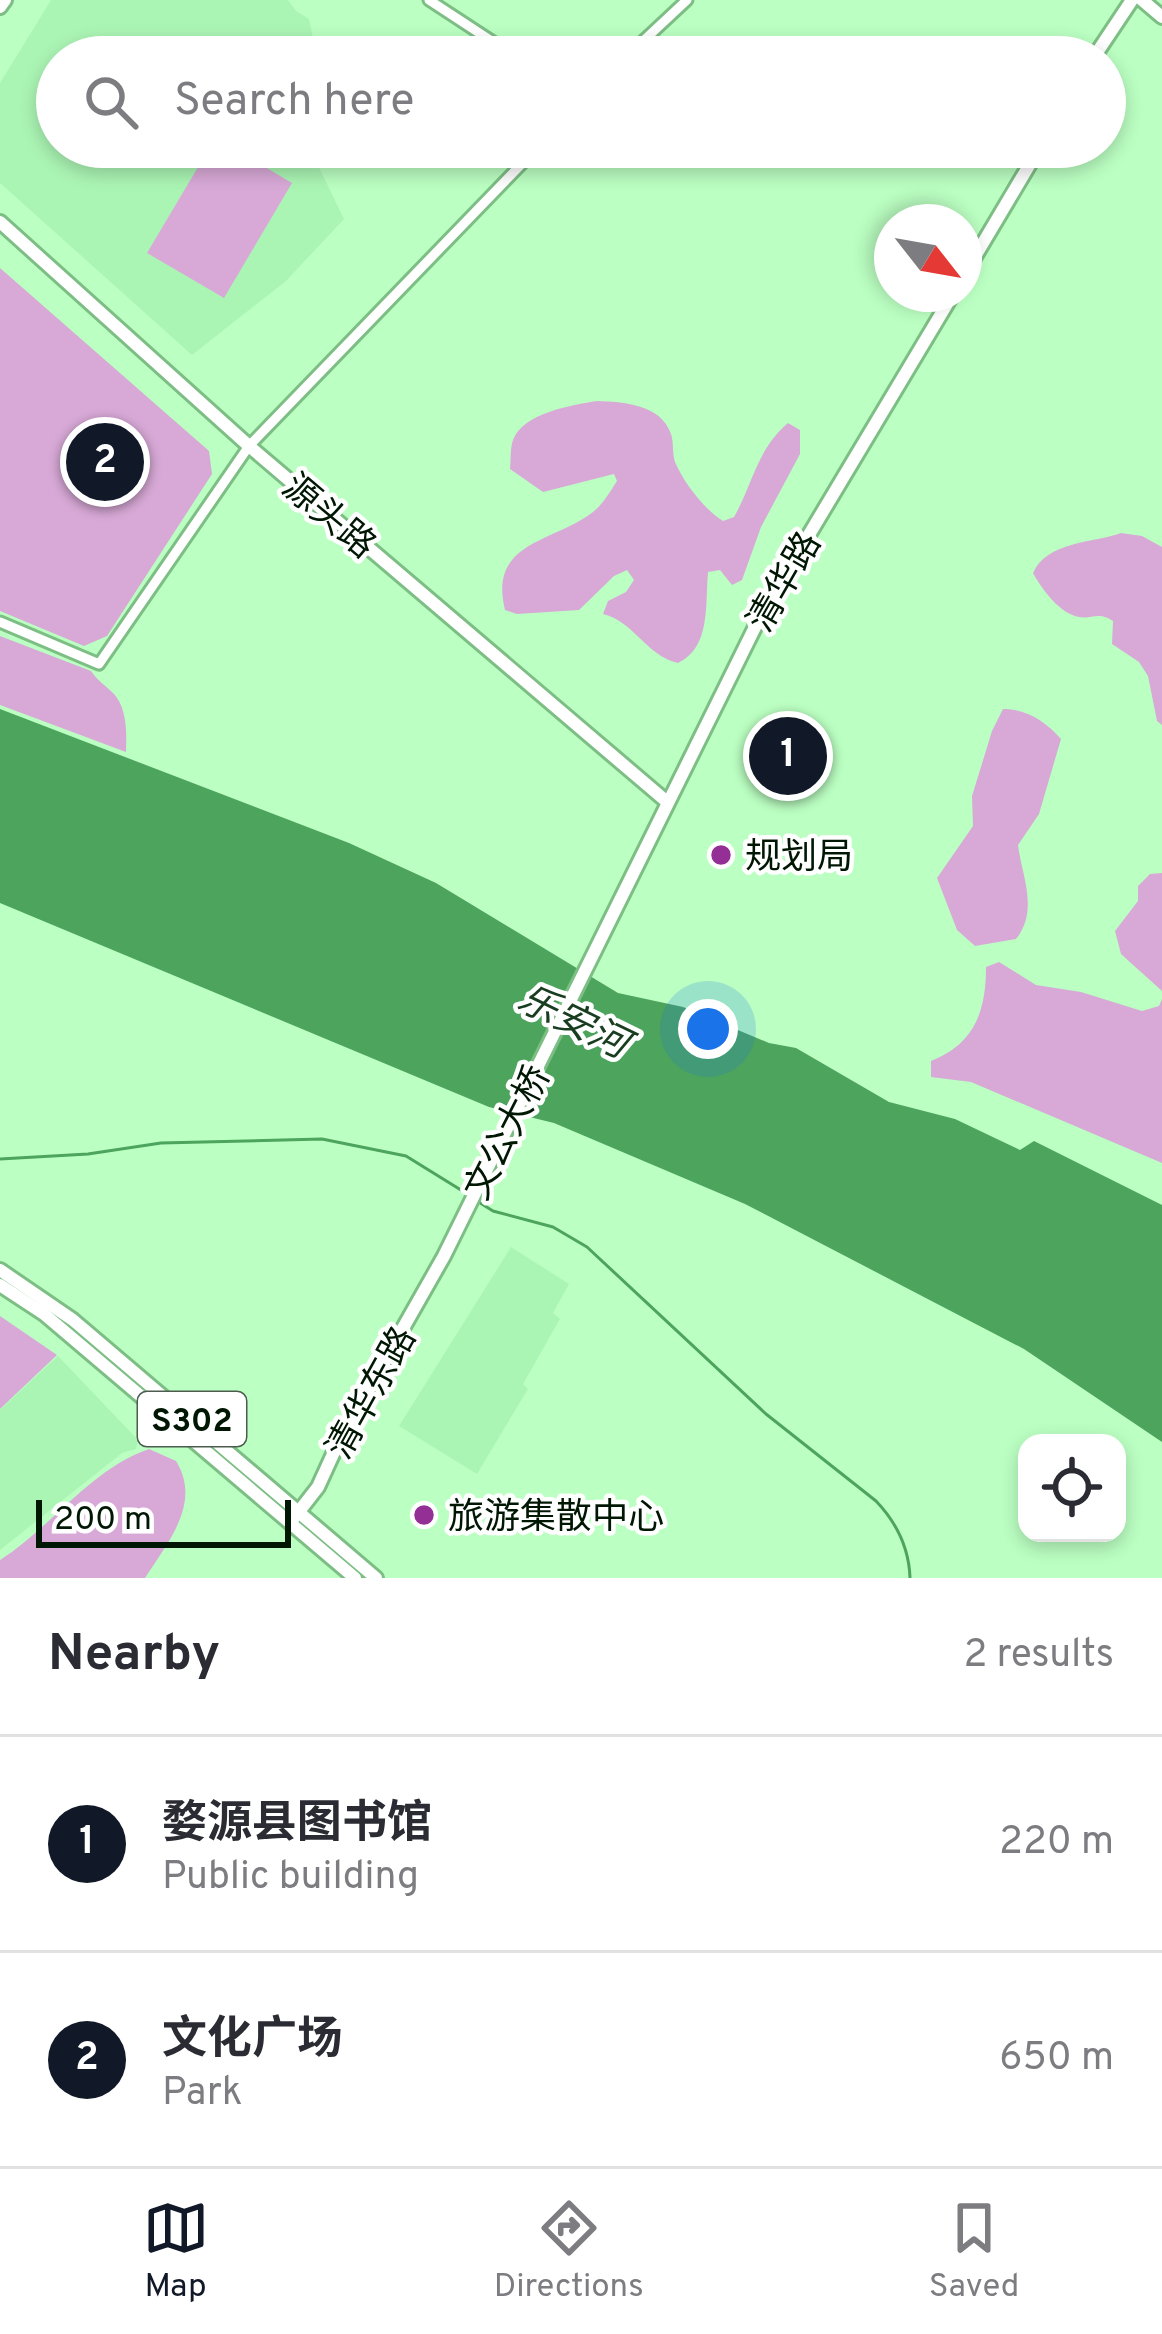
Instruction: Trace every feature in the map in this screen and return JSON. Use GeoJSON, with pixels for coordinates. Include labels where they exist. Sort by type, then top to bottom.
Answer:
{"type":"FeatureCollection","features":[{"type":"Feature","properties":{"kind":"main road"},"geometry":{"type":"LineString","coordinates":[[1108,36],[1132,0]]}},
{"type":"Feature","properties":{"kind":"main road"},"geometry":{"type":"LineString","coordinates":[[1142,0],[1162,17]]}},
{"type":"Feature","properties":{"kind":"main road"},"geometry":{"type":"LineString","coordinates":[[982,245],[1028,168]]}},
{"type":"Feature","properties":{"kind":"main road","name":"源头路"},"geometry":{"type":"LineString","coordinates":[[0,223],[249,446],[666,801]]}},
{"type":"Feature","properties":{"kind":"main road","name":"清华路"},"geometry":{"type":"LineString","coordinates":[[632,878],[761,615],[941,312]]}},
{"type":"Feature","properties":{"kind":"main road","name":"文公大桥"},"geometry":{"type":"LineString","coordinates":[[444,1256],[632,878]]}},
{"type":"Feature","properties":{"kind":"main road","name":"清华东路"},"geometry":{"type":"LineString","coordinates":[[294,1517],[318,1487],[444,1256]]}},
{"type":"Feature","properties":{"kind":"main road","name":"S302"},"geometry":{"type":"LineString","coordinates":[[0,1270],[73,1320],[294,1517],[355,1578]]}},
{"type":"Feature","properties":{"kind":"main road","name":"S302"},"geometry":{"type":"LineString","coordinates":[[0,1285],[44,1314],[376,1578]]}},
{"type":"Feature","properties":{"kind":"street"},"geometry":{"type":"LineString","coordinates":[[429,0],[484,36]]}},
{"type":"Feature","properties":{"kind":"street"},"geometry":{"type":"LineString","coordinates":[[648,36],[687,0]]}},
{"type":"Feature","properties":{"kind":"street"},"geometry":{"type":"LineString","coordinates":[[0,622],[99,664],[275,414],[392,302],[518,168]]}},
{"type":"Feature","properties":{"kind":"shaded area"},"geometry":{"type":"Polygon","coordinates":[[[51,0],[288,0],[309,19],[313,36],[36,36],[36,168],[319,168],[344,219],[286,281],[192,355],[0,183],[0,83],[51,0]]]}},
{"type":"Feature","properties":{"kind":"shaded area"},"geometry":{"type":"Polygon","coordinates":[[[198,168],[267,168],[292,183],[224,298],[147,253],[198,168]]]}},
{"type":"Feature","properties":{"kind":"shaded area"},"geometry":{"type":"Polygon","coordinates":[[[0,268],[209,451],[212,474],[107,636],[84,646],[0,611],[0,268]]]}},
{"type":"Feature","properties":{"kind":"shaded area"},"geometry":{"type":"Polygon","coordinates":[[[597,401],[640,407],[659,416],[671,434],[675,462],[684,478],[723,521],[734,517],[762,455],[778,433],[788,423],[800,430],[800,454],[761,527],[742,580],[732,585],[720,570],[708,572],[701,636],[689,656],[678,663],[603,614],[608,601],[626,592],[634,580],[627,570],[614,576],[579,610],[517,614],[505,610],[502,587],[515,557],[593,512],[617,481],[614,474],[543,492],[510,469],[513,440],[537,417],[597,401]]]}},
{"type":"Feature","properties":{"kind":"shaded area"},"geometry":{"type":"Polygon","coordinates":[[[1121,533],[1142,536],[1162,547],[1162,725],[1157,721],[1148,676],[1139,662],[1112,644],[1113,621],[1062,609],[1033,573],[1060,549],[1121,533]]]}},
{"type":"Feature","properties":{"kind":"shaded area"},"geometry":{"type":"Polygon","coordinates":[[[0,636],[91,671],[121,705],[126,752],[0,705],[0,636]]]}},
{"type":"Feature","properties":{"kind":"shaded area"},"geometry":{"type":"Polygon","coordinates":[[[1003,709],[1035,717],[1061,739],[1039,814],[1018,845],[1028,905],[1023,928],[1016,939],[975,946],[957,930],[937,878],[973,826],[972,796],[1003,709]]]}},
{"type":"Feature","properties":{"kind":"shaded area"},"geometry":{"type":"Polygon","coordinates":[[[1162,873],[1162,991],[1121,954],[1115,931],[1138,901],[1138,886],[1150,874],[1162,873]]]}},
{"type":"Feature","properties":{"kind":"shaded area"},"geometry":{"type":"Polygon","coordinates":[[[999,962],[1036,985],[1081,992],[1142,1011],[1159,1006],[1162,999],[1162,1163],[971,1082],[931,1077],[931,1061],[958,1045],[975,1025],[986,967],[999,962]]]}},
{"type":"Feature","properties":{"kind":"shaded area"},"geometry":{"type":"Polygon","coordinates":[[[511,1247],[569,1284],[553,1313],[560,1319],[523,1384],[528,1389],[477,1474],[399,1426],[511,1247]]]}},
{"type":"Feature","properties":{"kind":"shaded area"},"geometry":{"type":"Polygon","coordinates":[[[0,1316],[57,1355],[0,1409],[0,1316]]]}},
{"type":"Feature","properties":{"kind":"shaded area"},"geometry":{"type":"Polygon","coordinates":[[[58,1356],[138,1440],[136,1449],[122,1453],[0,1550],[0,1410],[58,1356]]]}},
{"type":"Feature","properties":{"kind":"shaded area"},"geometry":{"type":"Polygon","coordinates":[[[149,1449],[176,1461],[185,1492],[179,1522],[145,1578],[0,1578],[0,1560],[89,1485],[149,1449]]]}},
{"type":"Feature","properties":{"kind":"water","name":"乐安河"},"geometry":{"type":"Polygon","coordinates":[[[0,709],[349,843],[436,883],[618,993],[683,1007],[769,1043],[796,1048],[889,1102],[955,1119],[1020,1150],[1034,1141],[1162,1205],[1162,1442],[1024,1349],[745,1204],[554,1123],[489,1107],[0,903],[0,709]]]}},
{"type":"Feature","properties":{"kind":"waterway"},"geometry":{"type":"LineString","coordinates":[[0,1159],[88,1154],[161,1143],[322,1139],[406,1156],[469,1195]]}},
{"type":"Feature","properties":{"kind":"waterway"},"geometry":{"type":"LineString","coordinates":[[477,1201],[493,1211],[553,1227],[587,1247],[766,1414],[876,1501],[900,1536],[910,1578]]}},
{"type":"Feature","properties":{"kind":"place","name":"文化广场"},"geometry":{"type":"Point","coordinates":[105,462]}},
{"type":"Feature","properties":{"kind":"place","name":"婺源县图书馆"},"geometry":{"type":"Point","coordinates":[788,756]}},
{"type":"Feature","properties":{"kind":"place","name":"规划局"},"geometry":{"type":"Point","coordinates":[721,855]}},
{"type":"Feature","properties":{"kind":"place","name":"旅游集散中心"},"geometry":{"type":"Point","coordinates":[424,1515]}}]}
